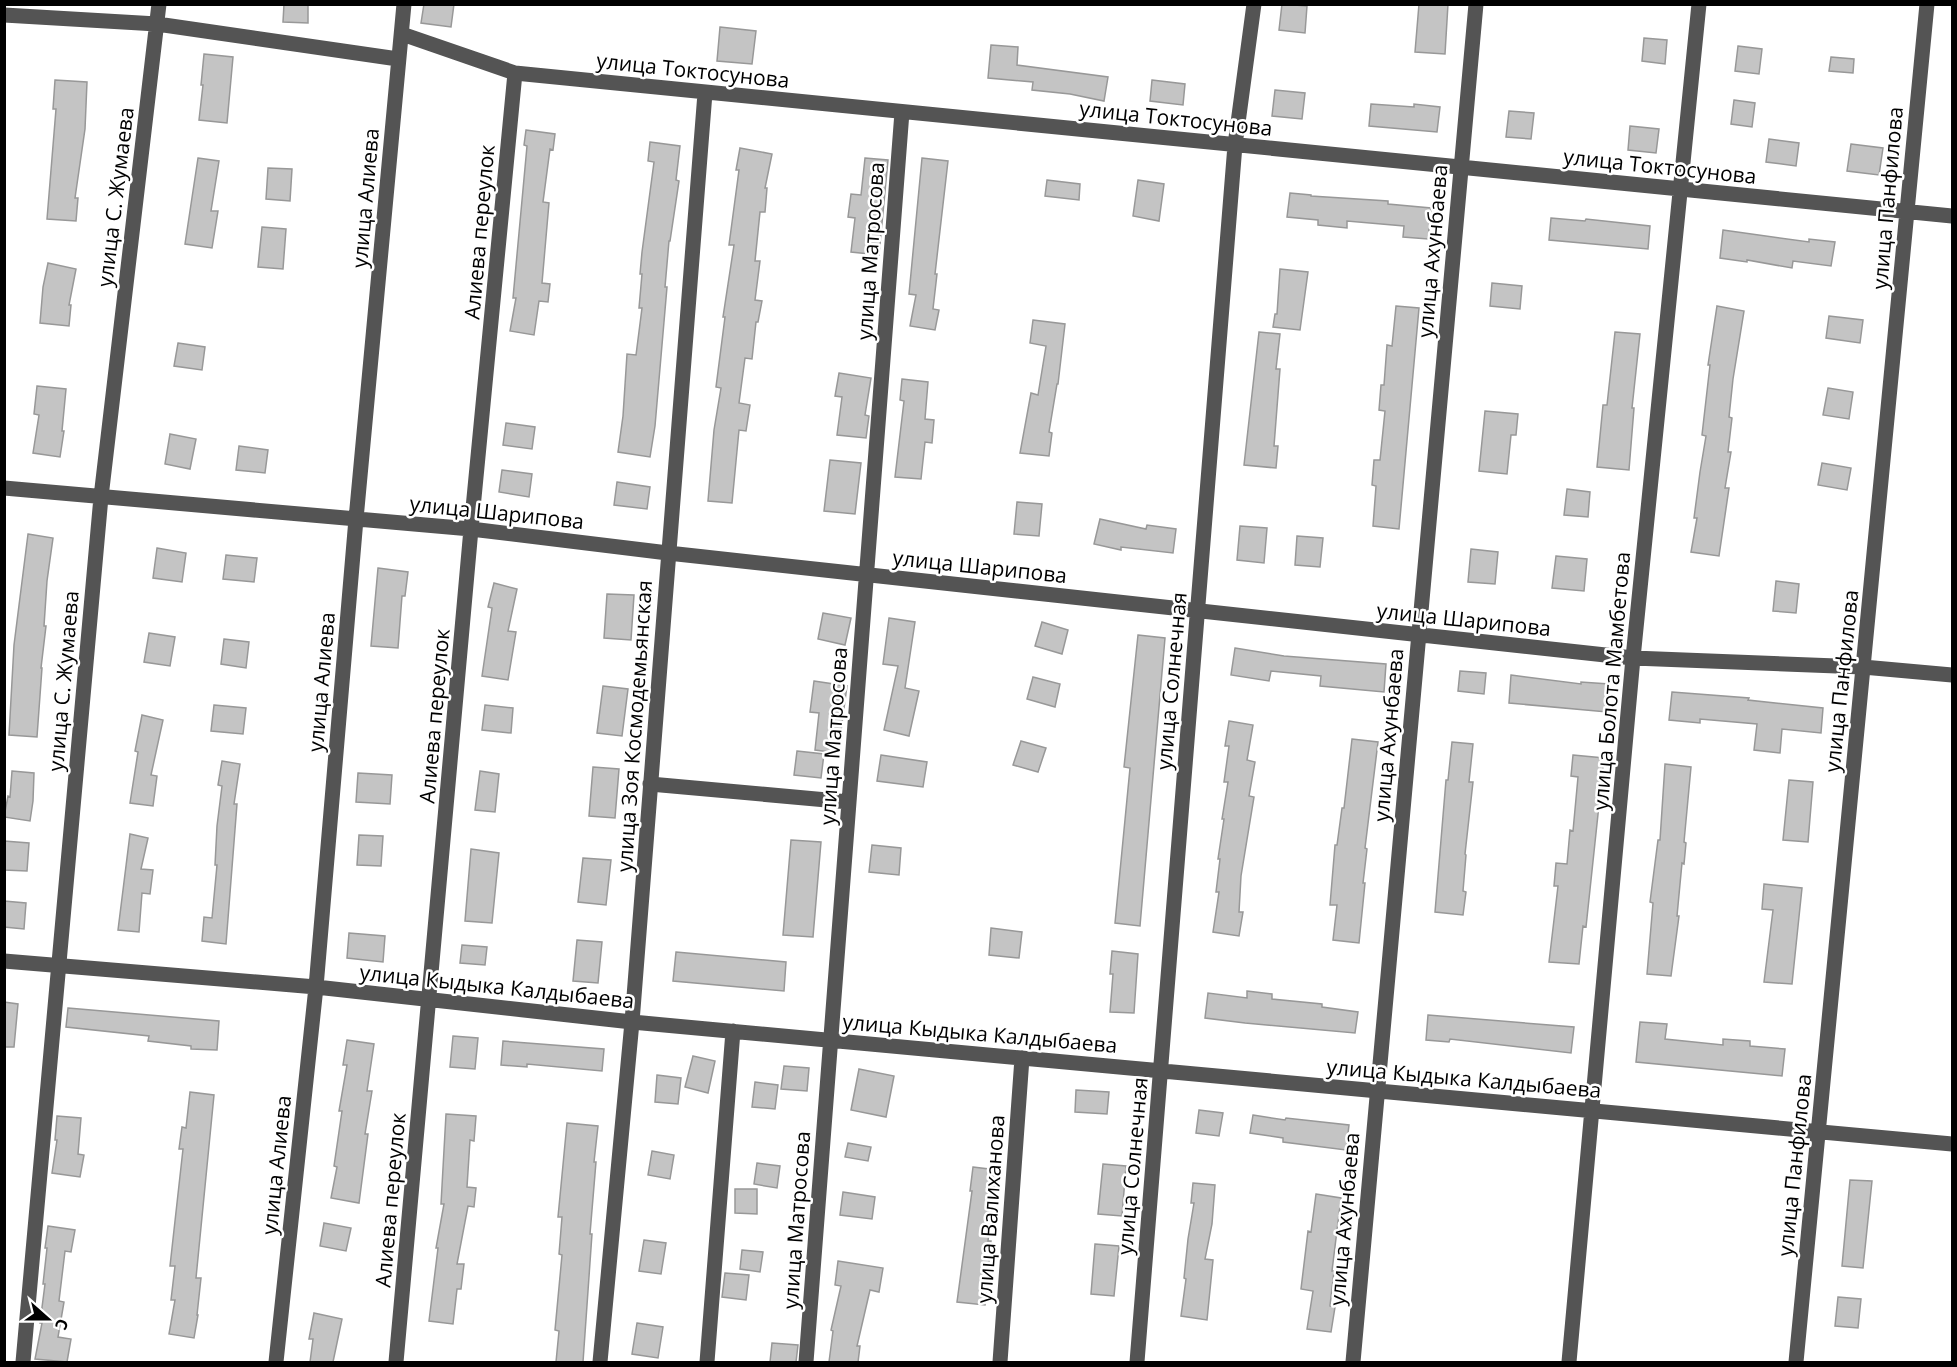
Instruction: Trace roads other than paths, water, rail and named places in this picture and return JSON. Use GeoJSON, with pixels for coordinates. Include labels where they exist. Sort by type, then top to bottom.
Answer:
{"type":"FeatureCollection","features":[{"type":"Feature","properties":{"kind":"street","name":"улица С. Жумаева"},"geometry":{"type":"LineString","coordinates":[[23,1362],[101,497],[159,4]]}},
{"type":"Feature","properties":{"kind":"street","name":"улица Алиева"},"geometry":{"type":"LineString","coordinates":[[276,1362],[316,987],[356,519],[405,4]]}},
{"type":"Feature","properties":{"kind":"street","name":"улица Солнечная"},"geometry":{"type":"LineString","coordinates":[[1137,1362],[1234,145],[1254,4]]}},
{"type":"Feature","properties":{"kind":"street","name":"улица Ахунбаева"},"geometry":{"type":"LineString","coordinates":[[1353,1362],[1476,4]]}},
{"type":"Feature","properties":{"kind":"street","name":"улица Болота Мамбетова"},"geometry":{"type":"LineString","coordinates":[[1569,1362],[1633,658],[1699,4]]}},
{"type":"Feature","properties":{"kind":"street","name":"улица Панфилова"},"geometry":{"type":"LineString","coordinates":[[1796,1362],[1927,4]]}},
{"type":"Feature","properties":{"kind":"street"},"geometry":{"type":"LineString","coordinates":[[4,15],[157,24],[398,59]]}},
{"type":"Feature","properties":{"kind":"street","name":"улица Токтосунова"},"geometry":{"type":"LineString","coordinates":[[402,34],[515,73],[1953,216]]}},
{"type":"Feature","properties":{"kind":"street","name":"Алиева переулок"},"geometry":{"type":"LineString","coordinates":[[396,1362],[471,529],[515,73]]}},
{"type":"Feature","properties":{"kind":"street","name":"улица Зоя Космодемьянская"},"geometry":{"type":"LineString","coordinates":[[600,1362],[632,1022],[705,93]]}},
{"type":"Feature","properties":{"kind":"street","name":"улица Матросова"},"geometry":{"type":"LineString","coordinates":[[806,1362],[902,112]]}},
{"type":"Feature","properties":{"kind":"street","name":"улица Шарипова"},"geometry":{"type":"LineString","coordinates":[[4,488],[471,529],[668,553],[1633,658],[1863,667],[1953,675]]}},
{"type":"Feature","properties":{"kind":"street"},"geometry":{"type":"LineString","coordinates":[[650,784],[849,802]]}},
{"type":"Feature","properties":{"kind":"street","name":"улица Кыдыка Калдыбаева"},"geometry":{"type":"LineString","coordinates":[[4,961],[316,987],[632,1022],[1953,1144]]}},
{"type":"Feature","properties":{"kind":"street"},"geometry":{"type":"LineString","coordinates":[[707,1362],[733,1031]]}},
{"type":"Feature","properties":{"kind":"street","name":"улица Валиханова"},"geometry":{"type":"LineString","coordinates":[[1000,1362],[1022,1058]]}}]}
